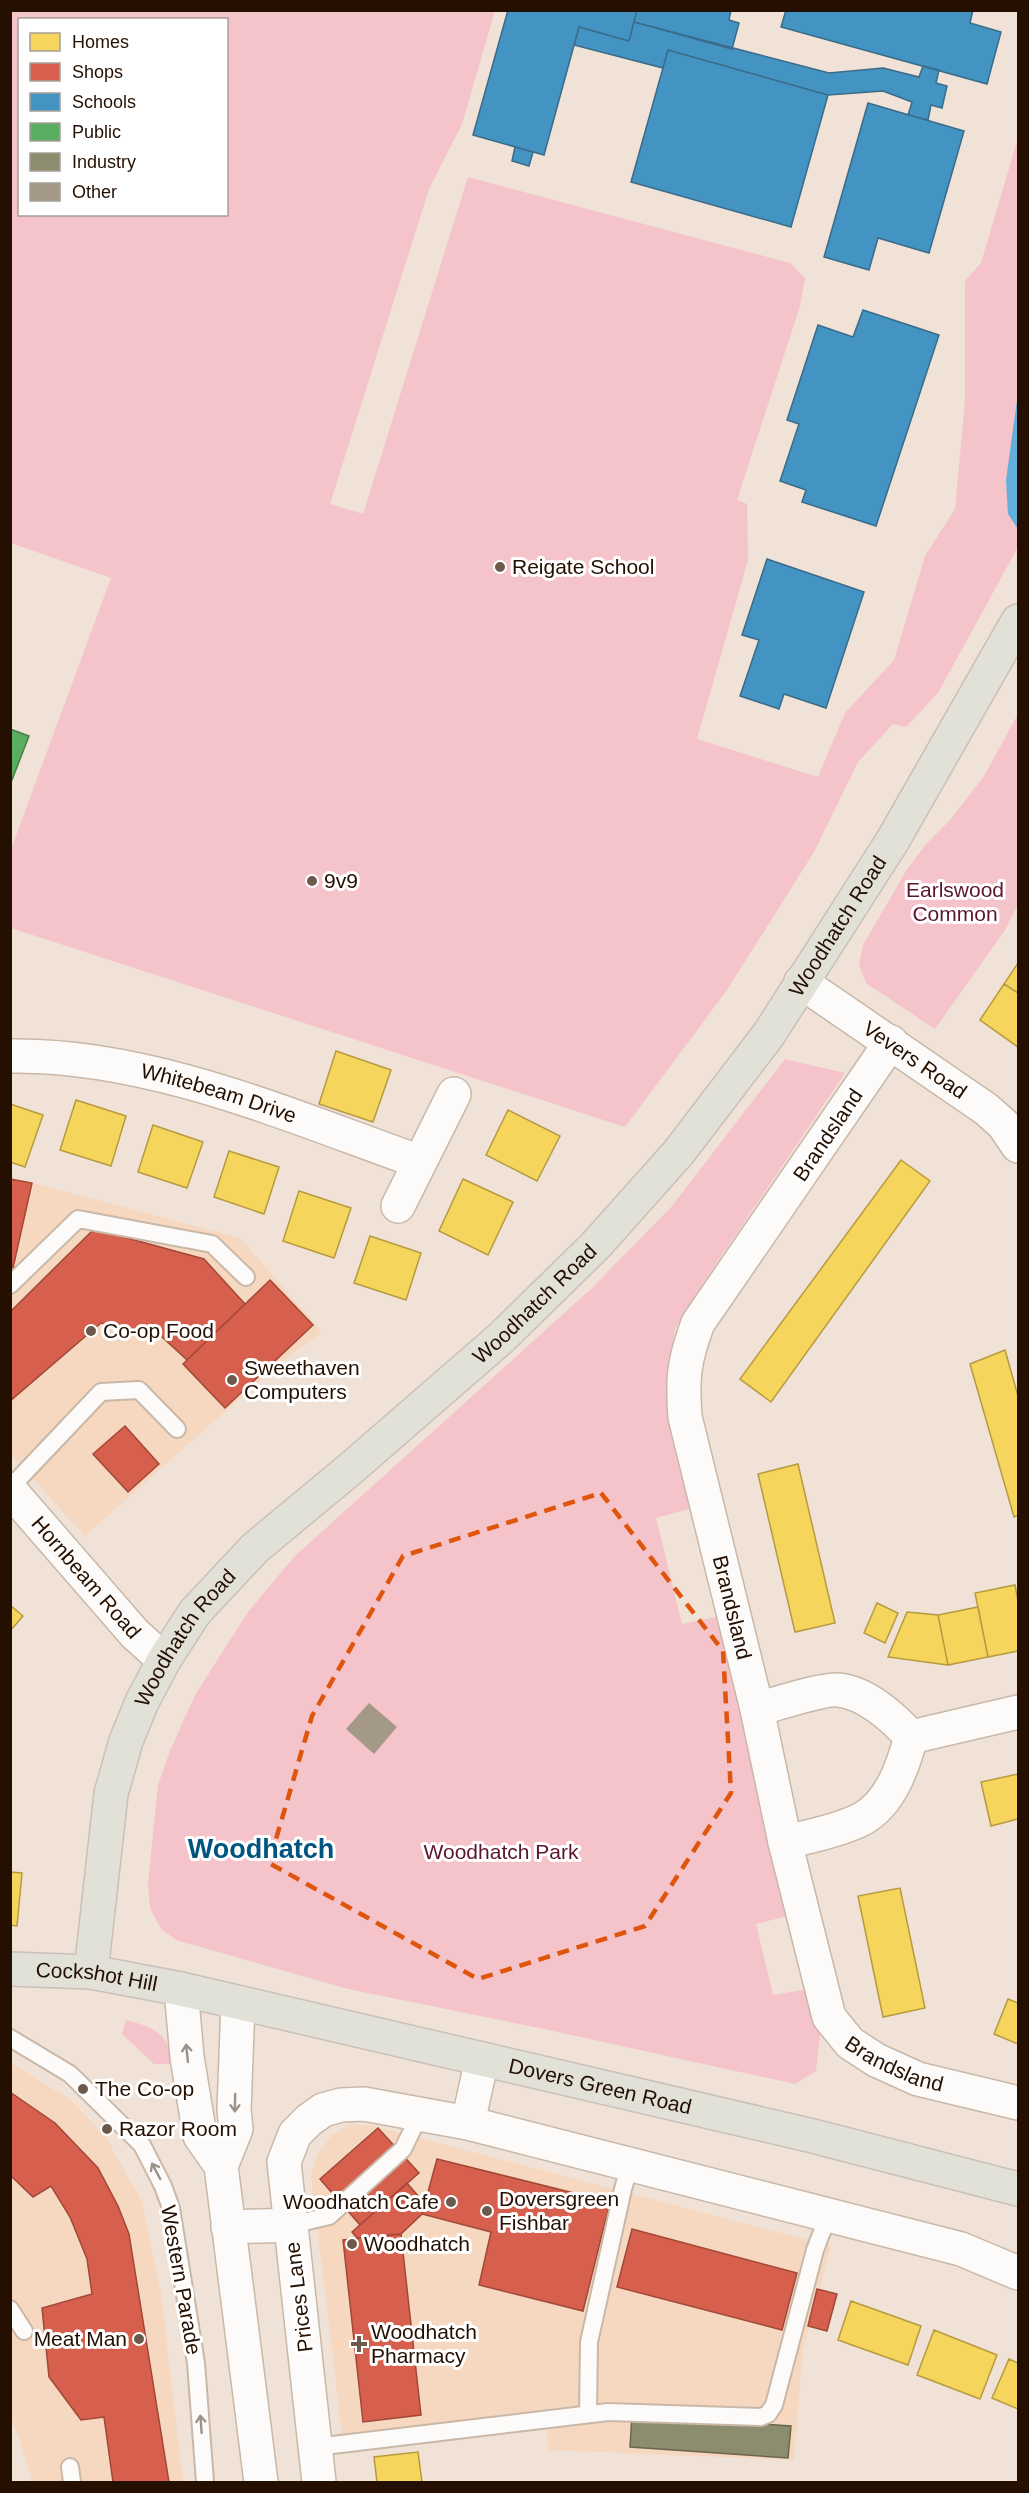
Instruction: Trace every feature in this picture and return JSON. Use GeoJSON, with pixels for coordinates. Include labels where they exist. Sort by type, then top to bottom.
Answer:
{"type":"FeatureCollection","features":[{"type":"Feature","properties":{"kind":"main road","name":"Woodhatch Road"},"geometry":{"type":"LineString","coordinates":[[91,1972],[111,1794],[126,1741],[142,1702],[164,1660],[195,1612],[255,1548],[501,1338],[596,1245],[679,1152],[769,1034],[893,840],[1018,621]]}},
{"type":"Feature","properties":{"kind":"main road","name":"Cockshot Hill"},"geometry":{"type":"LineString","coordinates":[[10,1969],[91,1972],[181,1989]]}},
{"type":"Feature","properties":{"kind":"main road","name":"Dovers Green Road"},"geometry":{"type":"LineString","coordinates":[[181,1989],[813,2136],[1018,2189]]}},
{"type":"Feature","properties":{"kind":"street","name":"Vevers Road"},"geometry":{"type":"LineString","coordinates":[[801,982],[986,1109],[1004,1124],[1018,1146]]}},
{"type":"Feature","properties":{"kind":"street","name":"Brandsland"},"geometry":{"type":"LineString","coordinates":[[891,1042],[698,1323],[687,1351],[682,1383],[685,1417],[757,1709],[786,1842],[829,2018],[850,2043],[876,2060],[918,2079],[1018,2103]]}},
{"type":"Feature","properties":{"kind":"street","name":"Whitebeam Drive"},"geometry":{"type":"LineString","coordinates":[[10,1056],[112,1064],[229,1095],[420,1162]]}},
{"type":"Feature","properties":{"kind":"street"},"geometry":{"type":"LineString","coordinates":[[398,1206],[454,1094]]}},
{"type":"Feature","properties":{"kind":"street","name":"Hornbeam Road"},"geometry":{"type":"LineString","coordinates":[[10,1489],[135,1634],[164,1660]]}},
{"type":"Feature","properties":{"kind":"street"},"geometry":{"type":"LineString","coordinates":[[757,1709],[837,1689],[865,1699],[894,1718],[911,1737]]}},
{"type":"Feature","properties":{"kind":"street"},"geometry":{"type":"LineString","coordinates":[[911,1737],[1018,1712]]}},
{"type":"Feature","properties":{"kind":"street"},"geometry":{"type":"LineString","coordinates":[[786,1842],[862,1819],[884,1798],[903,1766],[911,1737]]}},
{"type":"Feature","properties":{"kind":"street"},"geometry":{"type":"LineString","coordinates":[[181,1989],[187,2057],[200,2136],[221,2166]]}},
{"type":"Feature","properties":{"kind":"street"},"geometry":{"type":"LineString","coordinates":[[238,2003],[234,2110],[236,2128],[221,2166],[261,2482]]}},
{"type":"Feature","properties":{"kind":"street"},"geometry":{"type":"LineString","coordinates":[[468,2123],[482,2059]]}},
{"type":"Feature","properties":{"kind":"street","name":"Prices Lane"},"geometry":{"type":"LineString","coordinates":[[319,2482],[284,2162],[296,2134],[309,2120],[323,2110],[341,2105],[364,2104],[420,2114]]}},
{"type":"Feature","properties":{"kind":"street"},"geometry":{"type":"LineString","coordinates":[[420,2114],[468,2123],[961,2249],[1018,2273]]}},
{"type":"Feature","properties":{"kind":"street"},"geometry":{"type":"LineString","coordinates":[[228,2227],[291,2225]]}},
{"type":"Feature","properties":{"kind":"lane"},"geometry":{"type":"LineString","coordinates":[[10,1285],[78,1219],[212,1244],[246,1276]]}},
{"type":"Feature","properties":{"kind":"lane"},"geometry":{"type":"LineString","coordinates":[[10,1489],[101,1392],[140,1390],[177,1429]]}},
{"type":"Feature","properties":{"kind":"lane","name":"Western Parade"},"geometry":{"type":"LineString","coordinates":[[10,2038],[70,2074],[142,2145],[164,2186],[171,2208],[196,2364],[205,2482]]}},
{"type":"Feature","properties":{"kind":"lane"},"geometry":{"type":"LineString","coordinates":[[291,2225],[329,2216],[403,2150],[420,2114]]}},
{"type":"Feature","properties":{"kind":"lane"},"geometry":{"type":"LineString","coordinates":[[588,2414],[589,2342],[630,2165]]}},
{"type":"Feature","properties":{"kind":"lane"},"geometry":{"type":"LineString","coordinates":[[316,2448],[588,2414],[628,2411],[726,2418],[761,2417],[768,2414],[774,2405],[815,2250],[828,2216]]}},
{"type":"Feature","properties":{"kind":"lane"},"geometry":{"type":"LineString","coordinates":[[10,2309],[24,2331]]}},
{"type":"Feature","properties":{"kind":"highlighted area"},"geometry":{"type":"Polygon","coordinates":[[[601,1493],[723,1651],[731,1793],[645,1926],[478,1979],[269,1863],[312,1716],[403,1556],[601,1493]]]}},
{"type":"Feature","properties":{"kind":"shaded area"},"geometry":{"type":"Polygon","coordinates":[[[11,1177],[240,1238],[322,1332],[275,1367],[85,1536],[11,1455],[11,1177]]]}},
{"type":"Feature","properties":{"kind":"shaded area"},"geometry":{"type":"Polygon","coordinates":[[[11,2063],[71,2100],[107,2139],[142,2202],[161,2293],[183,2482],[32,2482],[20,2440],[11,2420],[11,2063]]]}},
{"type":"Feature","properties":{"kind":"shaded area"},"geometry":{"type":"Polygon","coordinates":[[[348,2125],[370,2125],[831,2246],[803,2350],[794,2460],[549,2450],[546,2423],[344,2450],[311,2176],[317,2155],[331,2136],[348,2125]]]}},
{"type":"Feature","properties":{"kind":"green space","name":"Reigate School"},"geometry":{"type":"Polygon","coordinates":[[[11,11],[495,11],[462,124],[429,189],[330,504],[363,514],[468,177],[790,263],[805,278],[800,306],[737,500],[747,504],[748,560],[697,739],[818,777],[845,713],[894,660],[925,556],[955,509],[965,400],[965,281],[981,263],[1018,138],[1018,547],[938,693],[906,727],[893,724],[858,762],[814,852],[727,990],[625,1127],[11,928],[10,852],[111,578],[11,543],[11,11]]]}},
{"type":"Feature","properties":{"kind":"green space","name":"Earlswood Common"},"geometry":{"type":"Polygon","coordinates":[[[1018,714],[1018,904],[1005,930],[935,1029],[866,983],[859,965],[863,945],[906,871],[984,776],[1018,714]]]}},
{"type":"Feature","properties":{"kind":"green space","name":"Woodhatch Park"},"geometry":{"type":"Polygon","coordinates":[[[785,1059],[845,1073],[703,1283],[675,1329],[668,1380],[696,1507],[656,1518],[682,1624],[720,1616],[791,1915],[756,1924],[773,1995],[808,1989],[820,2034],[816,2071],[795,2084],[348,1989],[176,1940],[161,1929],[150,1908],[148,1884],[158,1785],[170,1751],[195,1695],[248,1612],[295,1556],[592,1288],[672,1206],[785,1059]]]}},
{"type":"Feature","properties":{"kind":"green space"},"geometry":{"type":"Polygon","coordinates":[[[126,2020],[145,2026],[159,2034],[168,2046],[175,2064],[154,2064],[122,2034],[126,2020]]]}},
{"type":"Feature","properties":{"kind":"water"},"geometry":{"type":"Polygon","coordinates":[[[1018,393],[1018,529],[1008,514],[1006,480],[1018,393]]]}},
{"type":"Feature","properties":{"kind":"building: Homes"},"geometry":{"type":"Polygon","coordinates":[[[1018,963],[1018,993],[1004,984],[1018,963]]]}},
{"type":"Feature","properties":{"kind":"building: Homes"},"geometry":{"type":"Polygon","coordinates":[[[1004,984],[1018,993],[1018,1047],[980,1020],[1004,984]]]}},
{"type":"Feature","properties":{"kind":"building: Homes"},"geometry":{"type":"Polygon","coordinates":[[[336,1051],[391,1070],[373,1122],[319,1104],[336,1051]]]}},
{"type":"Feature","properties":{"kind":"building: Homes"},"geometry":{"type":"Polygon","coordinates":[[[76,1100],[126,1116],[111,1166],[60,1150],[76,1100]]]}},
{"type":"Feature","properties":{"kind":"building: Homes"},"geometry":{"type":"Polygon","coordinates":[[[10,1104],[43,1115],[25,1167],[10,1162],[10,1104]]]}},
{"type":"Feature","properties":{"kind":"building: Homes"},"geometry":{"type":"Polygon","coordinates":[[[508,1110],[560,1136],[537,1181],[486,1155],[508,1110]]]}},
{"type":"Feature","properties":{"kind":"building: Homes"},"geometry":{"type":"Polygon","coordinates":[[[153,1125],[203,1142],[187,1188],[138,1172],[153,1125]]]}},
{"type":"Feature","properties":{"kind":"building: Homes"},"geometry":{"type":"Polygon","coordinates":[[[229,1151],[279,1167],[264,1214],[214,1197],[229,1151]]]}},
{"type":"Feature","properties":{"kind":"building: Homes"},"geometry":{"type":"Polygon","coordinates":[[[901,1160],[930,1181],[771,1402],[740,1379],[901,1160]]]}},
{"type":"Feature","properties":{"kind":"building: Homes"},"geometry":{"type":"Polygon","coordinates":[[[463,1179],[513,1202],[488,1255],[439,1231],[463,1179]]]}},
{"type":"Feature","properties":{"kind":"building: Homes"},"geometry":{"type":"Polygon","coordinates":[[[299,1191],[351,1208],[334,1258],[283,1241],[299,1191]]]}},
{"type":"Feature","properties":{"kind":"building: Homes"},"geometry":{"type":"Polygon","coordinates":[[[370,1236],[421,1253],[406,1300],[354,1283],[370,1236]]]}},
{"type":"Feature","properties":{"kind":"building: Homes"},"geometry":{"type":"Polygon","coordinates":[[[1005,1350],[1018,1396],[1018,1515],[1014,1517],[970,1364],[1005,1350]]]}},
{"type":"Feature","properties":{"kind":"building: Homes"},"geometry":{"type":"Polygon","coordinates":[[[798,1464],[835,1623],[795,1632],[758,1474],[798,1464]]]}},
{"type":"Feature","properties":{"kind":"building: Homes"},"geometry":{"type":"Polygon","coordinates":[[[1015,1585],[1018,1601],[1018,1651],[988,1657],[975,1593],[1015,1585]]]}},
{"type":"Feature","properties":{"kind":"building: Homes"},"geometry":{"type":"Polygon","coordinates":[[[877,1603],[898,1613],[885,1643],[864,1633],[877,1603]]]}},
{"type":"Feature","properties":{"kind":"building: Homes"},"geometry":{"type":"Polygon","coordinates":[[[10,1605],[23,1616],[10,1631],[10,1605]]]}},
{"type":"Feature","properties":{"kind":"building: Homes"},"geometry":{"type":"Polygon","coordinates":[[[978,1607],[988,1657],[948,1665],[938,1615],[978,1607]]]}},
{"type":"Feature","properties":{"kind":"building: Homes"},"geometry":{"type":"Polygon","coordinates":[[[907,1612],[938,1615],[948,1665],[888,1657],[907,1612]]]}},
{"type":"Feature","properties":{"kind":"building: Homes"},"geometry":{"type":"Polygon","coordinates":[[[1018,1774],[1018,1819],[991,1826],[981,1782],[1018,1774]]]}},
{"type":"Feature","properties":{"kind":"building: Homes"},"geometry":{"type":"Polygon","coordinates":[[[10,1872],[22,1873],[17,1926],[10,1925],[10,1872]]]}},
{"type":"Feature","properties":{"kind":"building: Homes"},"geometry":{"type":"Polygon","coordinates":[[[900,1888],[925,2008],[883,2017],[858,1896],[900,1888]]]}},
{"type":"Feature","properties":{"kind":"building: Homes"},"geometry":{"type":"Polygon","coordinates":[[[1008,1999],[1018,2003],[1018,2044],[994,2034],[1008,1999]]]}},
{"type":"Feature","properties":{"kind":"building: Homes"},"geometry":{"type":"Polygon","coordinates":[[[851,2301],[921,2326],[908,2365],[838,2340],[851,2301]]]}},
{"type":"Feature","properties":{"kind":"building: Homes"},"geometry":{"type":"Polygon","coordinates":[[[934,2330],[997,2355],[980,2399],[917,2375],[934,2330]]]}},
{"type":"Feature","properties":{"kind":"building: Homes"},"geometry":{"type":"Polygon","coordinates":[[[1009,2359],[1018,2363],[1018,2409],[992,2398],[1009,2359]]]}},
{"type":"Feature","properties":{"kind":"building: Homes"},"geometry":{"type":"Polygon","coordinates":[[[418,2452],[422,2482],[377,2482],[374,2457],[418,2452]]]}},
{"type":"Feature","properties":{"kind":"building: Shops"},"geometry":{"type":"Polygon","coordinates":[[[10,1179],[32,1183],[13,1268],[10,1267],[10,1179]]]}},
{"type":"Feature","properties":{"kind":"building: Shops"},"geometry":{"type":"Polygon","coordinates":[[[94,1229],[204,1259],[245,1304],[187,1360],[162,1337],[101,1323],[10,1401],[10,1312],[94,1229]]]}},
{"type":"Feature","properties":{"kind":"building: Shops"},"geometry":{"type":"Polygon","coordinates":[[[270,1280],[313,1325],[225,1408],[183,1364],[270,1280]]]}},
{"type":"Feature","properties":{"kind":"building: Shops"},"geometry":{"type":"Polygon","coordinates":[[[125,1426],[159,1464],[128,1492],[93,1454],[125,1426]]]}},
{"type":"Feature","properties":{"kind":"building: Shops"},"geometry":{"type":"Polygon","coordinates":[[[10,2092],[55,2123],[98,2168],[118,2206],[129,2234],[169,2482],[113,2482],[104,2417],[81,2420],[49,2377],[42,2308],[92,2294],[87,2259],[70,2217],[51,2186],[33,2197],[10,2175],[10,2092]]]}},
{"type":"Feature","properties":{"kind":"building: Shops"},"geometry":{"type":"Polygon","coordinates":[[[378,2128],[419,2173],[360,2225],[320,2179],[378,2128]]]}},
{"type":"Feature","properties":{"kind":"building: Shops"},"geometry":{"type":"Polygon","coordinates":[[[437,2159],[610,2202],[583,2311],[479,2285],[491,2232],[422,2214],[437,2159]]]}},
{"type":"Feature","properties":{"kind":"building: Shops"},"geometry":{"type":"Polygon","coordinates":[[[407,2183],[425,2204],[422,2214],[401,2234],[357,2238],[352,2232],[407,2183]]]}},
{"type":"Feature","properties":{"kind":"building: Shops"},"geometry":{"type":"Polygon","coordinates":[[[632,2229],[797,2273],[782,2330],[617,2287],[632,2229]]]}},
{"type":"Feature","properties":{"kind":"building: Shops"},"geometry":{"type":"Polygon","coordinates":[[[401,2234],[421,2415],[363,2422],[343,2240],[401,2234]]]}},
{"type":"Feature","properties":{"kind":"building: Shops"},"geometry":{"type":"Polygon","coordinates":[[[817,2289],[837,2294],[827,2331],[808,2326],[817,2289]]]}},
{"type":"Feature","properties":{"kind":"building: Schools"},"geometry":{"type":"Polygon","coordinates":[[[508,10],[637,10],[629,41],[579,27],[544,155],[473,135],[508,10]]]}},
{"type":"Feature","properties":{"kind":"building: Schools"},"geometry":{"type":"Polygon","coordinates":[[[637,10],[731,10],[729,20],[739,23],[732,49],[634,22],[637,10]]]}},
{"type":"Feature","properties":{"kind":"building: Schools"},"geometry":{"type":"Polygon","coordinates":[[[786,10],[973,10],[970,23],[1001,32],[987,84],[781,27],[786,10]]]}},
{"type":"Feature","properties":{"kind":"building: Schools"},"geometry":{"type":"Polygon","coordinates":[[[634,22],[829,73],[883,68],[919,77],[923,66],[939,70],[936,83],[947,86],[942,108],[931,105],[928,120],[908,115],[912,102],[883,91],[828,95],[668,50],[663,68],[574,45],[579,27],[629,41],[634,22]]]}},
{"type":"Feature","properties":{"kind":"building: Schools"},"geometry":{"type":"Polygon","coordinates":[[[668,50],[828,95],[791,227],[631,182],[668,50]]]}},
{"type":"Feature","properties":{"kind":"building: Schools"},"geometry":{"type":"Polygon","coordinates":[[[868,103],[964,131],[929,253],[878,238],[869,270],[824,257],[868,103]]]}},
{"type":"Feature","properties":{"kind":"building: Schools"},"geometry":{"type":"Polygon","coordinates":[[[515,147],[533,152],[529,166],[512,161],[515,147]]]}},
{"type":"Feature","properties":{"kind":"building: Schools"},"geometry":{"type":"Polygon","coordinates":[[[863,310],[939,335],[876,526],[802,502],[806,490],[780,481],[799,424],[787,420],[818,325],[853,337],[863,310]]]}},
{"type":"Feature","properties":{"kind":"building: Schools"},"geometry":{"type":"Polygon","coordinates":[[[767,559],[864,592],[826,708],[784,694],[779,709],[740,696],[759,640],[742,635],[767,559]]]}},
{"type":"Feature","properties":{"kind":"building: Public"},"geometry":{"type":"Polygon","coordinates":[[[10,729],[29,736],[10,785],[10,729]]]}},
{"type":"Feature","properties":{"kind":"building: Industry"},"geometry":{"type":"Polygon","coordinates":[[[632,2415],[791,2426],[788,2458],[630,2447],[632,2415]]]}},
{"type":"Feature","properties":{"kind":"building: Other"},"geometry":{"type":"Polygon","coordinates":[[[369,1703],[397,1727],[374,1754],[346,1729],[369,1703]]]}},
{"type":"Feature","properties":{"kind":"place","name":"Reigate School"},"geometry":{"type":"Point","coordinates":[500,567]}},
{"type":"Feature","properties":{"kind":"place","name":"9v9"},"geometry":{"type":"Point","coordinates":[312,881]}},
{"type":"Feature","properties":{"kind":"place","name":"Co-op Food"},"geometry":{"type":"Point","coordinates":[91,1331]}},
{"type":"Feature","properties":{"kind":"place","name":"Sweethaven Computers"},"geometry":{"type":"Point","coordinates":[232,1380]}},
{"type":"Feature","properties":{"kind":"place","name":"The Co-op"},"geometry":{"type":"Point","coordinates":[83,2089]}},
{"type":"Feature","properties":{"kind":"place","name":"Razor Room"},"geometry":{"type":"Point","coordinates":[107,2129]}},
{"type":"Feature","properties":{"kind":"place","name":"Woodhatch Cafe"},"geometry":{"type":"Point","coordinates":[451,2202]}},
{"type":"Feature","properties":{"kind":"place","name":"Doversgreen Fishbar"},"geometry":{"type":"Point","coordinates":[487,2211]}},
{"type":"Feature","properties":{"kind":"place","name":"Woodhatch"},"geometry":{"type":"Point","coordinates":[352,2244]}},
{"type":"Feature","properties":{"kind":"place","name":"Meat Man"},"geometry":{"type":"Point","coordinates":[139,2339]}},
{"type":"Feature","properties":{"kind":"place","name":"Woodhatch Pharmacy"},"geometry":{"type":"Point","coordinates":[359,2344]}},
{"type":"Feature","properties":{"kind":"district","name":"Woodhatch"},"geometry":{"type":"Point","coordinates":[261,1849]}}]}
